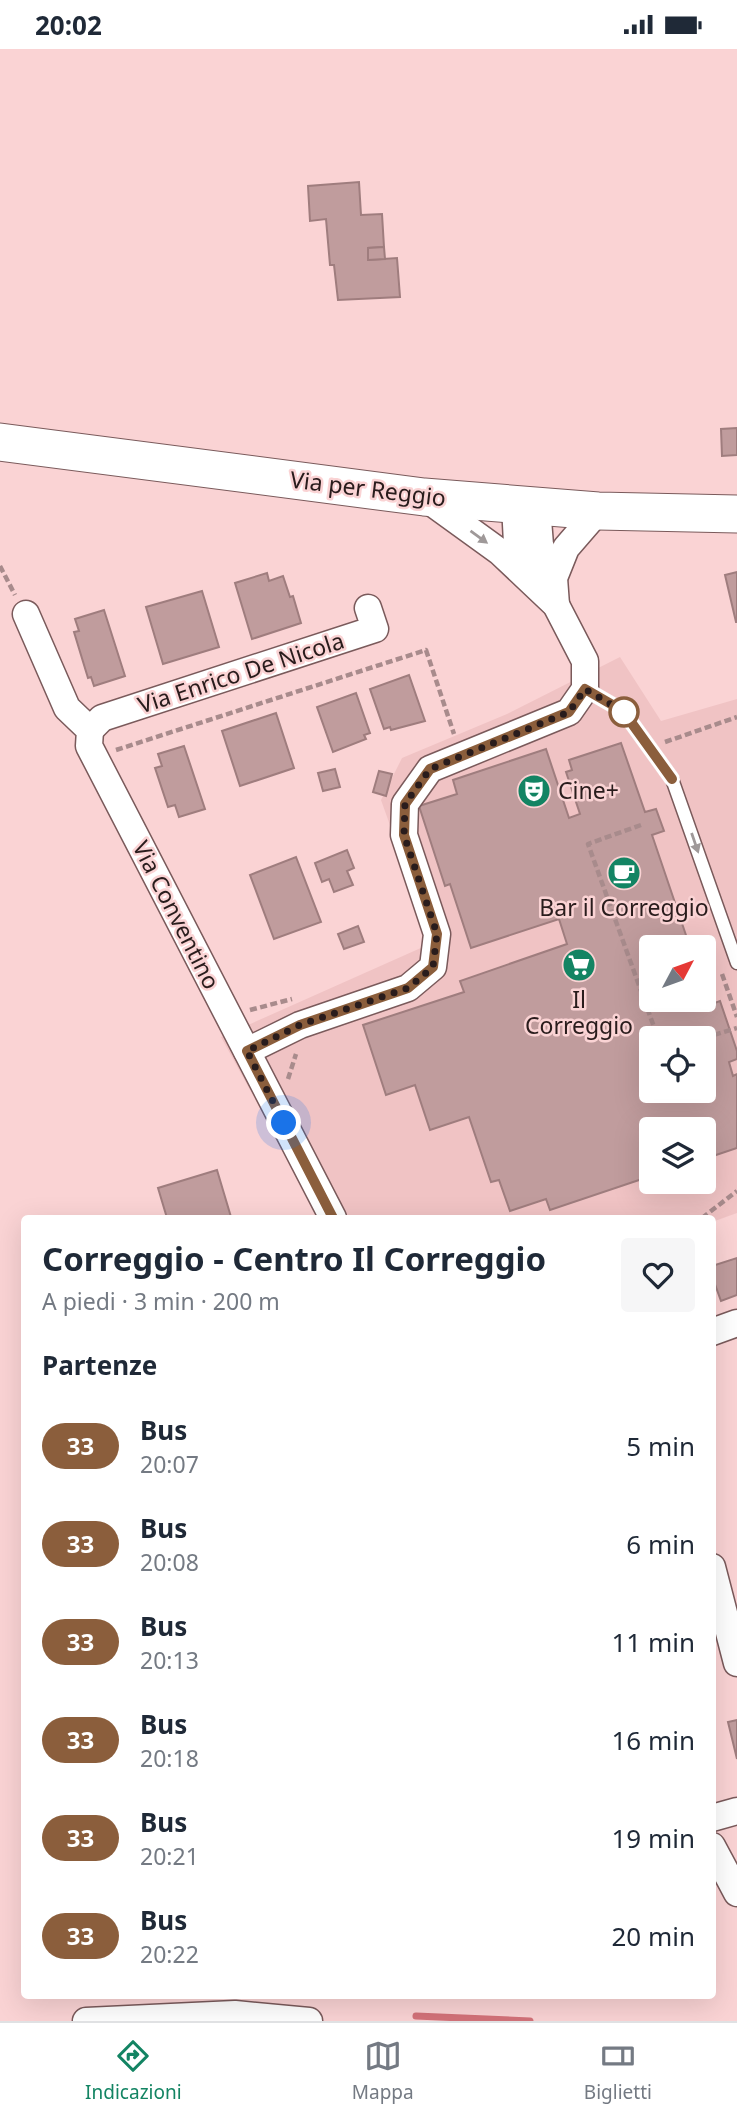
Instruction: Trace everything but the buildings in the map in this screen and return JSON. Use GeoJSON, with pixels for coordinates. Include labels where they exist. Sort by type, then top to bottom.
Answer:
{"type":"FeatureCollection","features":[{"type":"Feature","properties":{"kind":"main road","name":"Via per Reggio"},"geometry":{"type":"LineString","coordinates":[[0,442],[424,497],[598,511],[737,514]]}},
{"type":"Feature","properties":{"kind":"street"},"geometry":{"type":"LineString","coordinates":[[247,1051],[300,1025],[408,988],[433,967],[437,934],[404,835],[405,804],[430,769],[569,712],[585,689],[585,661],[556,605],[500,552],[424,497]]}},
{"type":"Feature","properties":{"kind":"street"},"geometry":{"type":"LineString","coordinates":[[526,506],[517,543],[527,578]]}},
{"type":"Feature","properties":{"kind":"street"},"geometry":{"type":"LineString","coordinates":[[526,506],[554,578],[556,605]]}},
{"type":"Feature","properties":{"kind":"street"},"geometry":{"type":"LineString","coordinates":[[554,578],[566,548],[598,511]]}},
{"type":"Feature","properties":{"kind":"street","name":"Via Enrico De Nicola"},"geometry":{"type":"LineString","coordinates":[[90,730],[102,718],[375,629],[368,608]]}},
{"type":"Feature","properties":{"kind":"street"},"geometry":{"type":"LineString","coordinates":[[26,614],[67,708],[90,730]]}},
{"type":"Feature","properties":{"kind":"street","name":"Via Conventino"},"geometry":{"type":"LineString","coordinates":[[90,730],[89,746],[331,1215]]}},
{"type":"Feature","properties":{"kind":"street"},"geometry":{"type":"LineString","coordinates":[[716,1331],[737,1323]]}},
{"type":"Feature","properties":{"kind":"street"},"geometry":{"type":"LineString","coordinates":[[716,1582],[737,1663]]}},
{"type":"Feature","properties":{"kind":"street"},"geometry":{"type":"LineString","coordinates":[[716,1817],[737,1811]]}},
{"type":"Feature","properties":{"kind":"street"},"geometry":{"type":"LineString","coordinates":[[716,1854],[737,1893]]}},
{"type":"Feature","properties":{"kind":"street"},"geometry":{"type":"LineString","coordinates":[[86,2021],[235,2014],[309,2021]]}},
{"type":"Feature","properties":{"kind":"lane"},"geometry":{"type":"LineString","coordinates":[[585,689],[623,711],[672,779],[737,963]]}},
{"type":"Feature","properties":{"kind":"path"},"geometry":{"type":"LineString","coordinates":[[0,566],[26,614]]}},
{"type":"Feature","properties":{"kind":"path"},"geometry":{"type":"LineString","coordinates":[[113,751],[426,650],[457,741]]}},
{"type":"Feature","properties":{"kind":"path"},"geometry":{"type":"LineString","coordinates":[[673,738],[737,716]]}},
{"type":"Feature","properties":{"kind":"path"},"geometry":{"type":"LineString","coordinates":[[640,825],[588,844],[654,1026]]}},
{"type":"Feature","properties":{"kind":"path"},"geometry":{"type":"LineString","coordinates":[[247,1011],[292,999]]}},
{"type":"Feature","properties":{"kind":"path"},"geometry":{"type":"LineString","coordinates":[[716,1034],[737,1028]]}},
{"type":"Feature","properties":{"kind":"path"},"geometry":{"type":"LineString","coordinates":[[706,1215],[737,1191]]}},
{"type":"Feature","properties":{"kind":"shaded area","name":"Il Correggio"},"geometry":{"type":"Polygon","coordinates":[[[620,657],[661,721],[737,699],[737,1213],[716,1221],[716,1215],[318,1215],[221,1037],[432,943],[381,800],[402,758],[507,714],[620,657]]]}},
{"type":"Feature","properties":{"kind":"waterway"},"geometry":{"type":"LineString","coordinates":[[416,2016],[530,2021]]}},
{"type":"Feature","properties":{"kind":"bus line","name":"33"},"geometry":{"type":"LineString","coordinates":[[331,1215],[247,1051],[300,1025],[408,988],[433,967],[437,934],[404,835],[405,804],[430,769],[569,712],[585,689],[623,711],[672,779]]}},
{"type":"Feature","properties":{"kind":"place","name":"Cine+"},"geometry":{"type":"Point","coordinates":[534,791]}},
{"type":"Feature","properties":{"kind":"place","name":"Bar il Correggio"},"geometry":{"type":"Point","coordinates":[624,873]}},
{"type":"Feature","properties":{"kind":"place","name":"Il Correggio"},"geometry":{"type":"Point","coordinates":[579,965]}},
{"type":"Feature","properties":{"kind":"route"},"geometry":{"type":"LineString","coordinates":[[284,1123],[247,1051],[300,1025],[408,988],[433,967],[437,934],[404,835],[405,804],[430,769],[569,712],[585,689],[624,712]]}}]}
